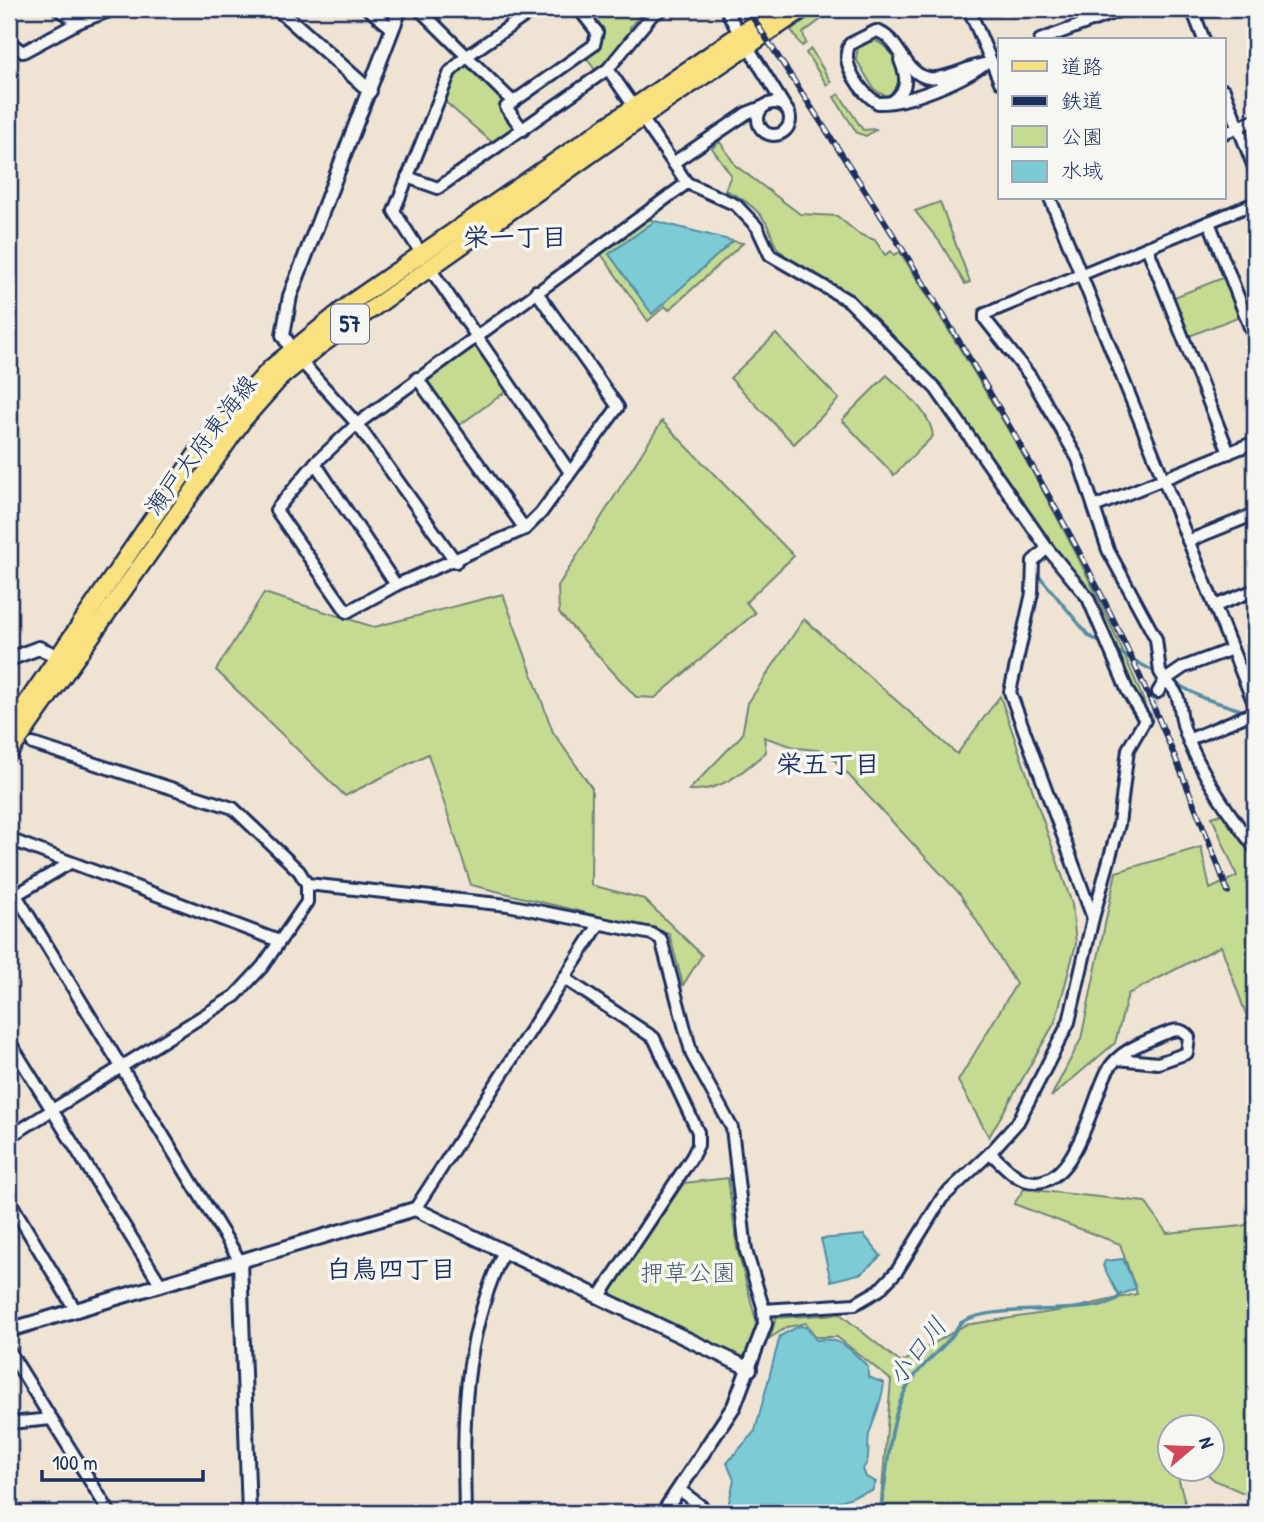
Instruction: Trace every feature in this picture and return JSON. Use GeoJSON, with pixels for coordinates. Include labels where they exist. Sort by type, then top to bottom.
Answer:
{"type":"FeatureCollection","features":[{"type":"Feature","properties":{"kind":"main road","name":"瀬戸大府東海線"},"geometry":{"type":"LineString","coordinates":[[743,41],[776,9]]}},
{"type":"Feature","properties":{"kind":"main road","name":"瀬戸大府東海線"},"geometry":{"type":"LineString","coordinates":[[9,754],[207,439],[251,389],[425,260],[743,41],[803,9]]}},
{"type":"Feature","properties":{"kind":"main road","name":"瀬戸大府東海線"},"geometry":{"type":"LineString","coordinates":[[9,729],[67,660]]}},
{"type":"Feature","properties":{"kind":"street"},"geometry":{"type":"LineString","coordinates":[[58,9],[79,22]]}},
{"type":"Feature","properties":{"kind":"street"},"geometry":{"type":"LineString","coordinates":[[9,42],[23,52],[79,22],[115,9]]}},
{"type":"Feature","properties":{"kind":"street"},"geometry":{"type":"LineString","coordinates":[[278,9],[370,91]]}},
{"type":"Feature","properties":{"kind":"street"},"geometry":{"type":"LineString","coordinates":[[368,9],[393,29]]}},
{"type":"Feature","properties":{"kind":"street"},"geometry":{"type":"LineString","coordinates":[[400,9],[290,296],[283,335],[296,356],[357,424],[456,562]]}},
{"type":"Feature","properties":{"kind":"street"},"geometry":{"type":"LineString","coordinates":[[419,9],[513,102]]}},
{"type":"Feature","properties":{"kind":"street"},"geometry":{"type":"LineString","coordinates":[[535,9],[467,56],[450,72],[394,211],[569,471]]}},
{"type":"Feature","properties":{"kind":"street"},"geometry":{"type":"LineString","coordinates":[[523,130],[506,107],[594,45],[597,32],[579,9]]}},
{"type":"Feature","properties":{"kind":"street"},"geometry":{"type":"LineString","coordinates":[[407,177],[438,188],[608,69],[652,15],[663,9]]}},
{"type":"Feature","properties":{"kind":"street"},"geometry":{"type":"LineString","coordinates":[[726,9],[787,110],[790,120],[787,129],[779,134],[769,134],[759,124],[759,114],[765,106]]}},
{"type":"Feature","properties":{"kind":"street"},"geometry":{"type":"LineString","coordinates":[[969,9],[998,77]]}},
{"type":"Feature","properties":{"kind":"street"},"geometry":{"type":"LineString","coordinates":[[1045,38],[1124,9]]}},
{"type":"Feature","properties":{"kind":"street"},"geometry":{"type":"LineString","coordinates":[[1192,9],[1203,38]]}},
{"type":"Feature","properties":{"kind":"street"},"geometry":{"type":"LineString","coordinates":[[872,31],[887,36],[912,68],[930,78],[991,60],[970,75],[893,101],[878,103],[869,97],[850,69],[846,55],[850,44],[872,31]]}},
{"type":"Feature","properties":{"kind":"street"},"geometry":{"type":"LineString","coordinates":[[893,101],[903,91],[906,77],[896,48]]}},
{"type":"Feature","properties":{"kind":"street"},"geometry":{"type":"LineString","coordinates":[[608,69],[688,183],[736,205],[757,227],[769,255],[849,301],[936,389],[1047,548],[1087,598],[1128,692],[1146,720],[1128,748],[1119,824],[1093,918],[1069,1022],[1018,1122],[990,1153],[942,1198],[897,1272],[879,1290],[855,1304],[764,1310]]}},
{"type":"Feature","properties":{"kind":"street"},"geometry":{"type":"LineString","coordinates":[[1226,95],[1255,170]]}},
{"type":"Feature","properties":{"kind":"street"},"geometry":{"type":"LineString","coordinates":[[673,163],[747,113],[780,104],[787,110]]}},
{"type":"Feature","properties":{"kind":"street"},"geometry":{"type":"LineString","coordinates":[[1226,132],[1255,120]]}},
{"type":"Feature","properties":{"kind":"street"},"geometry":{"type":"LineString","coordinates":[[536,291],[618,407],[541,513],[525,529],[456,562],[396,586],[346,612],[276,510],[315,463],[357,424],[417,378],[479,337],[536,291],[688,183]]}},
{"type":"Feature","properties":{"kind":"street"},"geometry":{"type":"LineString","coordinates":[[1054,200],[1081,274],[1255,706]]}},
{"type":"Feature","properties":{"kind":"street"},"geometry":{"type":"LineString","coordinates":[[1255,203],[988,311],[985,317],[1030,376],[1045,407],[1078,459],[1108,550],[1156,639],[1160,672],[1180,697],[1184,728],[1223,807],[1255,848]]}},
{"type":"Feature","properties":{"kind":"street"},"geometry":{"type":"LineString","coordinates":[[1209,222],[1255,340]]}},
{"type":"Feature","properties":{"kind":"street"},"geometry":{"type":"LineString","coordinates":[[1147,247],[1229,453]]}},
{"type":"Feature","properties":{"kind":"street"},"geometry":{"type":"LineString","coordinates":[[417,378],[525,529]]}},
{"type":"Feature","properties":{"kind":"street"},"geometry":{"type":"LineString","coordinates":[[1094,507],[1255,442]]}},
{"type":"Feature","properties":{"kind":"street"},"geometry":{"type":"LineString","coordinates":[[315,463],[396,586]]}},
{"type":"Feature","properties":{"kind":"street"},"geometry":{"type":"LineString","coordinates":[[1188,541],[1255,514]]}},
{"type":"Feature","properties":{"kind":"street"},"geometry":{"type":"LineString","coordinates":[[1047,548],[1033,561],[1032,593],[1010,692],[1093,918]]}},
{"type":"Feature","properties":{"kind":"street"},"geometry":{"type":"LineString","coordinates":[[1215,606],[1255,590]]}},
{"type":"Feature","properties":{"kind":"street"},"geometry":{"type":"LineString","coordinates":[[9,659],[39,648],[67,660]]}},
{"type":"Feature","properties":{"kind":"street"},"geometry":{"type":"LineString","coordinates":[[1158,692],[1165,680],[1184,667],[1232,649]]}},
{"type":"Feature","properties":{"kind":"street"},"geometry":{"type":"LineString","coordinates":[[1190,739],[1255,712]]}},
{"type":"Feature","properties":{"kind":"street"},"geometry":{"type":"LineString","coordinates":[[9,1137],[235,996],[255,976],[307,902],[307,884],[299,872],[233,807],[33,744]]}},
{"type":"Feature","properties":{"kind":"street"},"geometry":{"type":"LineString","coordinates":[[9,839],[279,942]]}},
{"type":"Feature","properties":{"kind":"street"},"geometry":{"type":"LineString","coordinates":[[71,863],[12,897],[121,1067],[240,1261],[249,1513]]}},
{"type":"Feature","properties":{"kind":"street"},"geometry":{"type":"LineString","coordinates":[[307,884],[508,905],[598,926],[652,934],[664,946],[692,1055],[732,1128],[746,1251],[764,1310],[765,1324],[734,1406],[663,1513]]}},
{"type":"Feature","properties":{"kind":"street"},"geometry":{"type":"LineString","coordinates":[[9,1330],[415,1209],[598,926]]}},
{"type":"Feature","properties":{"kind":"street"},"geometry":{"type":"LineString","coordinates":[[564,978],[654,1038],[698,1132],[698,1144],[692,1157],[600,1296]]}},
{"type":"Feature","properties":{"kind":"street"},"geometry":{"type":"LineString","coordinates":[[990,1153],[1021,1179],[1041,1181],[1059,1174],[1081,1137],[1108,1069],[1117,1059],[1135,1046],[1174,1030],[1185,1032],[1189,1037],[1187,1053],[1167,1062],[1117,1059]]}},
{"type":"Feature","properties":{"kind":"street"},"geometry":{"type":"LineString","coordinates":[[9,1041],[161,1285]]}},
{"type":"Feature","properties":{"kind":"street"},"geometry":{"type":"LineString","coordinates":[[9,1200],[76,1311]]}},
{"type":"Feature","properties":{"kind":"street"},"geometry":{"type":"LineString","coordinates":[[415,1209],[750,1369]]}},
{"type":"Feature","properties":{"kind":"street"},"geometry":{"type":"LineString","coordinates":[[465,1513],[465,1388],[474,1333],[503,1253]]}},
{"type":"Feature","properties":{"kind":"street"},"geometry":{"type":"LineString","coordinates":[[9,1351],[110,1513]]}},
{"type":"Feature","properties":{"kind":"street"},"geometry":{"type":"LineString","coordinates":[[9,1423],[52,1419]]}},
{"type":"Feature","properties":{"kind":"street"},"geometry":{"type":"LineString","coordinates":[[680,1490],[710,1513]]}},
{"type":"Feature","properties":{"kind":"green space"},"geometry":{"type":"Polygon","coordinates":[[[587,9],[653,11],[639,16],[630,27],[630,36],[597,73],[586,57],[599,48],[602,34],[587,9]]]}},
{"type":"Feature","properties":{"kind":"green space"},"geometry":{"type":"Polygon","coordinates":[[[820,9],[835,9],[803,33],[806,43],[802,46],[791,30],[820,9]]]}},
{"type":"Feature","properties":{"kind":"green space"},"geometry":{"type":"Polygon","coordinates":[[[874,40],[885,47],[898,69],[899,89],[894,95],[886,95],[874,89],[856,59],[858,47],[874,40]]]}},
{"type":"Feature","properties":{"kind":"green space"},"geometry":{"type":"Polygon","coordinates":[[[811,49],[831,82],[827,85],[806,53],[811,49]]]}},
{"type":"Feature","properties":{"kind":"green space"},"geometry":{"type":"Polygon","coordinates":[[[468,61],[507,100],[499,106],[513,126],[512,132],[494,144],[443,100],[454,76],[468,61]]]}},
{"type":"Feature","properties":{"kind":"green space"},"geometry":{"type":"Polygon","coordinates":[[[839,94],[863,130],[877,129],[866,136],[857,133],[834,97],[839,94]]]}},
{"type":"Feature","properties":{"kind":"green space"},"geometry":{"type":"Polygon","coordinates":[[[720,142],[736,166],[800,214],[837,216],[859,234],[875,240],[885,255],[891,251],[894,255],[900,252],[1033,473],[1093,587],[1145,704],[1130,690],[1090,596],[1050,547],[938,385],[855,302],[832,284],[783,258],[784,254],[777,248],[768,225],[757,211],[725,190],[731,175],[712,148],[720,142]]]}},
{"type":"Feature","properties":{"kind":"green space"},"geometry":{"type":"Polygon","coordinates":[[[940,202],[970,282],[965,284],[940,242],[915,211],[940,202]]]}},
{"type":"Feature","properties":{"kind":"green space"},"geometry":{"type":"Polygon","coordinates":[[[648,219],[655,221],[609,254],[652,313],[733,241],[743,243],[669,310],[665,306],[648,321],[599,251],[648,219]]]}},
{"type":"Feature","properties":{"kind":"green space"},"geometry":{"type":"Polygon","coordinates":[[[1225,277],[1240,316],[1187,337],[1172,298],[1225,277]]]}},
{"type":"Feature","properties":{"kind":"green space"},"geometry":{"type":"Polygon","coordinates":[[[776,334],[839,399],[794,444],[730,378],[776,334]]]}},
{"type":"Feature","properties":{"kind":"green space"},"geometry":{"type":"Polygon","coordinates":[[[476,346],[481,348],[508,390],[458,426],[428,382],[429,378],[476,346]]]}},
{"type":"Feature","properties":{"kind":"green space"},"geometry":{"type":"Polygon","coordinates":[[[887,375],[922,410],[933,436],[894,475],[842,420],[887,375]]]}},
{"type":"Feature","properties":{"kind":"green space"},"geometry":{"type":"Polygon","coordinates":[[[662,421],[794,556],[746,602],[755,613],[655,698],[636,697],[559,613],[558,586],[662,421]]]}},
{"type":"Feature","properties":{"kind":"green space"},"geometry":{"type":"Polygon","coordinates":[[[264,593],[374,627],[503,594],[553,732],[592,788],[591,885],[644,899],[702,955],[683,985],[669,933],[471,885],[428,754],[345,796],[216,670],[264,593]]]}},
{"type":"Feature","properties":{"kind":"green space"},"geometry":{"type":"Polygon","coordinates":[[[804,619],[957,754],[1000,696],[1072,904],[1076,944],[1055,1022],[989,1137],[958,1081],[1016,984],[960,894],[826,751],[797,748],[764,737],[766,752],[740,773],[711,788],[689,790],[742,735],[748,703],[804,619]]]}},
{"type":"Feature","properties":{"kind":"green space"},"geometry":{"type":"Polygon","coordinates":[[[1222,814],[1255,859],[1255,1039],[1221,946],[1128,994],[1115,1043],[1051,1097],[1081,1039],[1116,872],[1201,847],[1210,889],[1237,876],[1212,817],[1222,814]]]}},
{"type":"Feature","properties":{"kind":"green space","name":"押草公園"},"geometry":{"type":"Polygon","coordinates":[[[728,1178],[737,1248],[757,1324],[746,1362],[609,1294],[684,1183],[728,1178]]]}},
{"type":"Feature","properties":{"kind":"green space"},"geometry":{"type":"Polygon","coordinates":[[[1024,1189],[1145,1202],[1167,1233],[1243,1226],[1255,1218],[1255,1498],[1223,1484],[1226,1484],[1226,1414],[1156,1414],[1156,1484],[1180,1484],[1188,1513],[880,1513],[891,1380],[837,1337],[816,1337],[806,1323],[787,1327],[770,1338],[776,1318],[840,1314],[901,1363],[965,1325],[1064,1310],[1137,1294],[1120,1244],[1014,1204],[1024,1189]]]}},
{"type":"Feature","properties":{"kind":"water"},"geometry":{"type":"Polygon","coordinates":[[[655,221],[733,241],[652,314],[609,254],[655,221]]]}},
{"type":"Feature","properties":{"kind":"water"},"geometry":{"type":"Polygon","coordinates":[[[864,1235],[881,1256],[862,1273],[831,1281],[821,1239],[864,1235]]]}},
{"type":"Feature","properties":{"kind":"water"},"geometry":{"type":"Polygon","coordinates":[[[1123,1259],[1136,1288],[1119,1296],[1103,1266],[1105,1261],[1123,1259]]]}},
{"type":"Feature","properties":{"kind":"water"},"geometry":{"type":"Polygon","coordinates":[[[799,1326],[806,1327],[816,1340],[832,1340],[845,1346],[868,1367],[868,1377],[884,1383],[869,1436],[868,1460],[863,1469],[866,1477],[876,1482],[872,1491],[805,1513],[770,1514],[736,1509],[728,1506],[734,1480],[727,1463],[755,1431],[780,1336],[799,1326]]]}},
{"type":"Feature","properties":{"kind":"waterway"},"geometry":{"type":"LineString","coordinates":[[1041,578],[1089,636],[1105,645]]}},
{"type":"Feature","properties":{"kind":"waterway"},"geometry":{"type":"LineString","coordinates":[[1115,650],[1157,673]]}},
{"type":"Feature","properties":{"kind":"waterway"},"geometry":{"type":"LineString","coordinates":[[1173,682],[1203,698],[1247,712]]}},
{"type":"Feature","properties":{"kind":"waterway","name":"小口川"},"geometry":{"type":"LineString","coordinates":[[880,1513],[891,1436],[904,1393],[914,1377],[960,1324],[975,1316],[996,1313],[1094,1306],[1111,1302],[1120,1295]]}},
{"type":"Feature","properties":{"kind":"tunnel"},"geometry":{"type":"LineString","coordinates":[[1145,720],[1158,692]]}},
{"type":"Feature","properties":{"kind":"railway"},"geometry":{"type":"LineString","coordinates":[[747,9],[955,334],[1033,467],[1115,622],[1193,801],[1228,892]]}},
{"type":"Feature","properties":{"kind":"district","name":"栄一丁目"},"geometry":{"type":"Point","coordinates":[515,237]}},
{"type":"Feature","properties":{"kind":"district","name":"栄五丁目"},"geometry":{"type":"Point","coordinates":[828,764]}},
{"type":"Feature","properties":{"kind":"district","name":"白鳥四丁目"},"geometry":{"type":"Point","coordinates":[391,1269]}}]}
